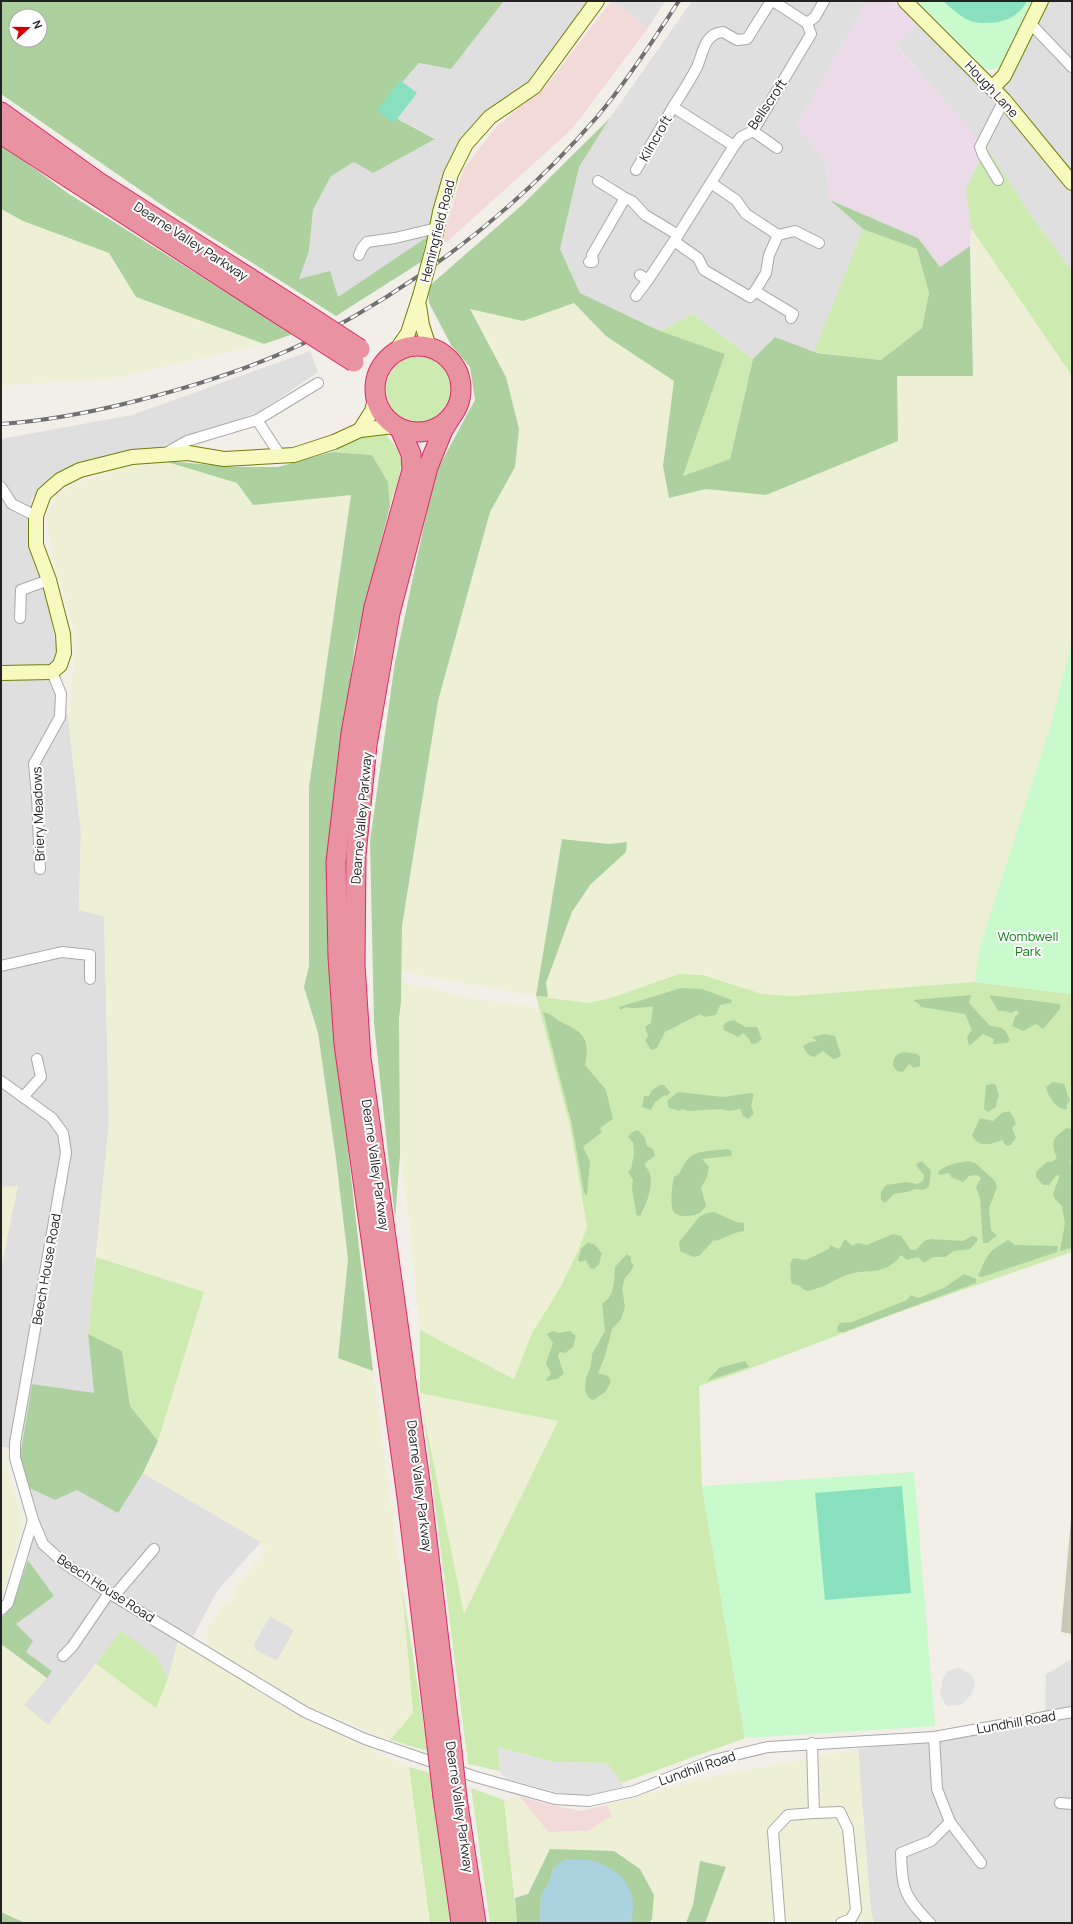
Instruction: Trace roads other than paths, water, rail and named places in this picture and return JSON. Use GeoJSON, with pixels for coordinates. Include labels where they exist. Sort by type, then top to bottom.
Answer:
{"type":"FeatureCollection","features":[{"type":"Feature","properties":{"kind":"highway","name":"Dearne Valley Parkway"},"geometry":{"type":"LineString","coordinates":[[1,112],[97,181],[291,313]]}},
{"type":"Feature","properties":{"kind":"highway","name":"Dearne Valley Parkway"},"geometry":{"type":"LineString","coordinates":[[1,134],[357,355],[375,397]]}},
{"type":"Feature","properties":{"kind":"highway"},"geometry":{"type":"LineString","coordinates":[[411,346],[429,347],[446,356],[453,364],[458,374],[461,395],[453,414],[439,428],[430,431],[410,432],[397,428],[382,415],[375,397],[377,374],[392,354],[411,346]]}},
{"type":"Feature","properties":{"kind":"highway","name":"Dearne Valley Parkway"},"geometry":{"type":"LineString","coordinates":[[357,355],[392,354]]}},
{"type":"Feature","properties":{"kind":"highway","name":"Dearne Valley Parkway"},"geometry":{"type":"LineString","coordinates":[[444,1748],[420,1481],[361,1058],[355,957],[356,855],[367,745],[390,613],[428,467],[443,430],[453,414]]}},
{"type":"Feature","properties":{"kind":"highway","name":"Dearne Valley Parkway"},"geometry":{"type":"LineString","coordinates":[[397,428],[411,454],[412,470],[374,607],[351,734],[336,862],[338,957],[344,1044],[407,1497],[444,1748],[461,1923]]}},
{"type":"Feature","properties":{"kind":"highway","name":"Dearne Valley Parkway"},"geometry":{"type":"LineString","coordinates":[[450,1798],[476,1923]]}},
{"type":"Feature","properties":{"kind":"street","name":"Hemingfield Road"},"geometry":{"type":"LineString","coordinates":[[392,354],[405,339],[419,298],[433,248],[451,174],[466,144],[490,117],[534,87],[597,1]]}},
{"type":"Feature","properties":{"kind":"street"},"geometry":{"type":"LineString","coordinates":[[673,107],[697,66],[701,52],[713,35],[723,32],[737,40],[747,39],[772,1],[807,23],[815,17],[824,1]]}},
{"type":"Feature","properties":{"kind":"street","name":"Hough Lane"},"geometry":{"type":"LineString","coordinates":[[906,1],[993,87],[1072,183]]}},
{"type":"Feature","properties":{"kind":"street"},"geometry":{"type":"LineString","coordinates":[[993,87],[1004,76],[1041,1]]}},
{"type":"Feature","properties":{"kind":"street","name":"Bellscroft"},"geometry":{"type":"LineString","coordinates":[[636,296],[644,277],[676,238],[734,146],[741,137],[753,131],[811,34],[807,23]]}},
{"type":"Feature","properties":{"kind":"street"},"geometry":{"type":"LineString","coordinates":[[1030,23],[1072,66]]}},
{"type":"Feature","properties":{"kind":"street"},"geometry":{"type":"LineString","coordinates":[[998,180],[980,147],[1004,100]]}},
{"type":"Feature","properties":{"kind":"street","name":"Kilncroft"},"geometry":{"type":"LineString","coordinates":[[636,170],[673,107],[734,146]]}},
{"type":"Feature","properties":{"kind":"street"},"geometry":{"type":"LineString","coordinates":[[753,131],[777,148]]}},
{"type":"Feature","properties":{"kind":"street"},"geometry":{"type":"LineString","coordinates":[[598,181],[632,201],[645,215],[676,238],[698,258],[704,270],[750,297],[766,273],[769,255],[778,235]]}},
{"type":"Feature","properties":{"kind":"street"},"geometry":{"type":"LineString","coordinates":[[711,183],[736,200],[746,214],[778,235],[795,231],[819,243]]}},
{"type":"Feature","properties":{"kind":"street"},"geometry":{"type":"LineString","coordinates":[[589,262],[593,262],[592,255],[625,198]]}},
{"type":"Feature","properties":{"kind":"street"},"geometry":{"type":"LineString","coordinates":[[359,254],[367,242],[395,238],[437,228]]}},
{"type":"Feature","properties":{"kind":"street"},"geometry":{"type":"LineString","coordinates":[[755,291],[793,314],[791,318]]}},
{"type":"Feature","properties":{"kind":"street","name":"Hemingfield Road"},"geometry":{"type":"LineString","coordinates":[[419,298],[422,325],[429,347]]}},
{"type":"Feature","properties":{"kind":"street"},"geometry":{"type":"LineString","coordinates":[[164,454],[187,441],[256,420],[318,383]]}},
{"type":"Feature","properties":{"kind":"street"},"geometry":{"type":"LineString","coordinates":[[360,430],[372,411],[375,397]]}},
{"type":"Feature","properties":{"kind":"street"},"geometry":{"type":"LineString","coordinates":[[256,420],[280,455]]}},
{"type":"Feature","properties":{"kind":"street"},"geometry":{"type":"LineString","coordinates":[[1,673],[52,672],[60,664],[64,653],[63,634],[49,580],[36,545],[36,516],[44,494],[60,480],[80,470],[132,457],[188,453],[224,459],[294,455],[327,444],[360,430],[397,428]]}},
{"type":"Feature","properties":{"kind":"street"},"geometry":{"type":"LineString","coordinates":[[1,488],[12,504],[36,516]]}},
{"type":"Feature","properties":{"kind":"street"},"geometry":{"type":"LineString","coordinates":[[20,618],[21,590],[49,580]]}},
{"type":"Feature","properties":{"kind":"street","name":"Briery Meadows"},"geometry":{"type":"LineString","coordinates":[[40,869],[37,795],[34,764],[60,717],[61,694],[52,672]]}},
{"type":"Feature","properties":{"kind":"street"},"geometry":{"type":"LineString","coordinates":[[1,966],[62,952],[90,955],[90,980]]}},
{"type":"Feature","properties":{"kind":"street"},"geometry":{"type":"LineString","coordinates":[[22,1097],[41,1077],[36,1060]]}},
{"type":"Feature","properties":{"kind":"street","name":"Beech House Road"},"geometry":{"type":"LineString","coordinates":[[1,1081],[52,1118],[63,1133],[66,1153],[15,1443],[15,1458],[33,1520],[43,1544],[64,1563],[111,1594],[305,1712],[366,1739],[424,1759]]}},
{"type":"Feature","properties":{"kind":"street"},"geometry":{"type":"LineString","coordinates":[[1,1610],[8,1603],[33,1520]]}},
{"type":"Feature","properties":{"kind":"street"},"geometry":{"type":"LineString","coordinates":[[63,1656],[72,1647],[111,1594],[154,1549]]}},
{"type":"Feature","properties":{"kind":"street","name":"Lundhill Road"},"geometry":{"type":"LineString","coordinates":[[424,1759],[476,1777],[555,1799],[589,1801],[634,1791],[714,1760],[768,1747],[812,1743],[934,1737],[1072,1712]]}},
{"type":"Feature","properties":{"kind":"street"},"geometry":{"type":"LineString","coordinates":[[934,1737],[937,1789],[950,1822],[981,1863]]}},
{"type":"Feature","properties":{"kind":"street"},"geometry":{"type":"LineString","coordinates":[[812,1743],[814,1813]]}},
{"type":"Feature","properties":{"kind":"street"},"geometry":{"type":"LineString","coordinates":[[1060,1804],[1072,1804]]}},
{"type":"Feature","properties":{"kind":"street"},"geometry":{"type":"LineString","coordinates":[[780,1923],[773,1831],[788,1815],[840,1812],[848,1828],[856,1910],[851,1919],[841,1923]]}},
{"type":"Feature","properties":{"kind":"street"},"geometry":{"type":"LineString","coordinates":[[930,1923],[910,1903],[901,1880],[901,1853],[931,1841],[950,1822]]}},
{"type":"Feature","properties":{"kind":"water"},"geometry":{"type":"Polygon","coordinates":[[[565,1859],[597,1862],[612,1869],[618,1874],[628,1885],[633,1899],[632,1919],[630,1923],[540,1923],[541,1895],[549,1883],[554,1867],[565,1859]]]}},
{"type":"Feature","properties":{"kind":"railway"},"geometry":{"type":"LineString","coordinates":[[1,424],[69,416],[103,409],[160,395],[207,381],[253,365],[298,346],[359,313],[397,290],[469,239],[503,211],[567,150],[597,117],[619,89],[679,1]]}},
{"type":"Feature","properties":{"kind":"park label","name":"Wombwell Park"},"geometry":{"type":"Point","coordinates":[1028,944]}}]}
